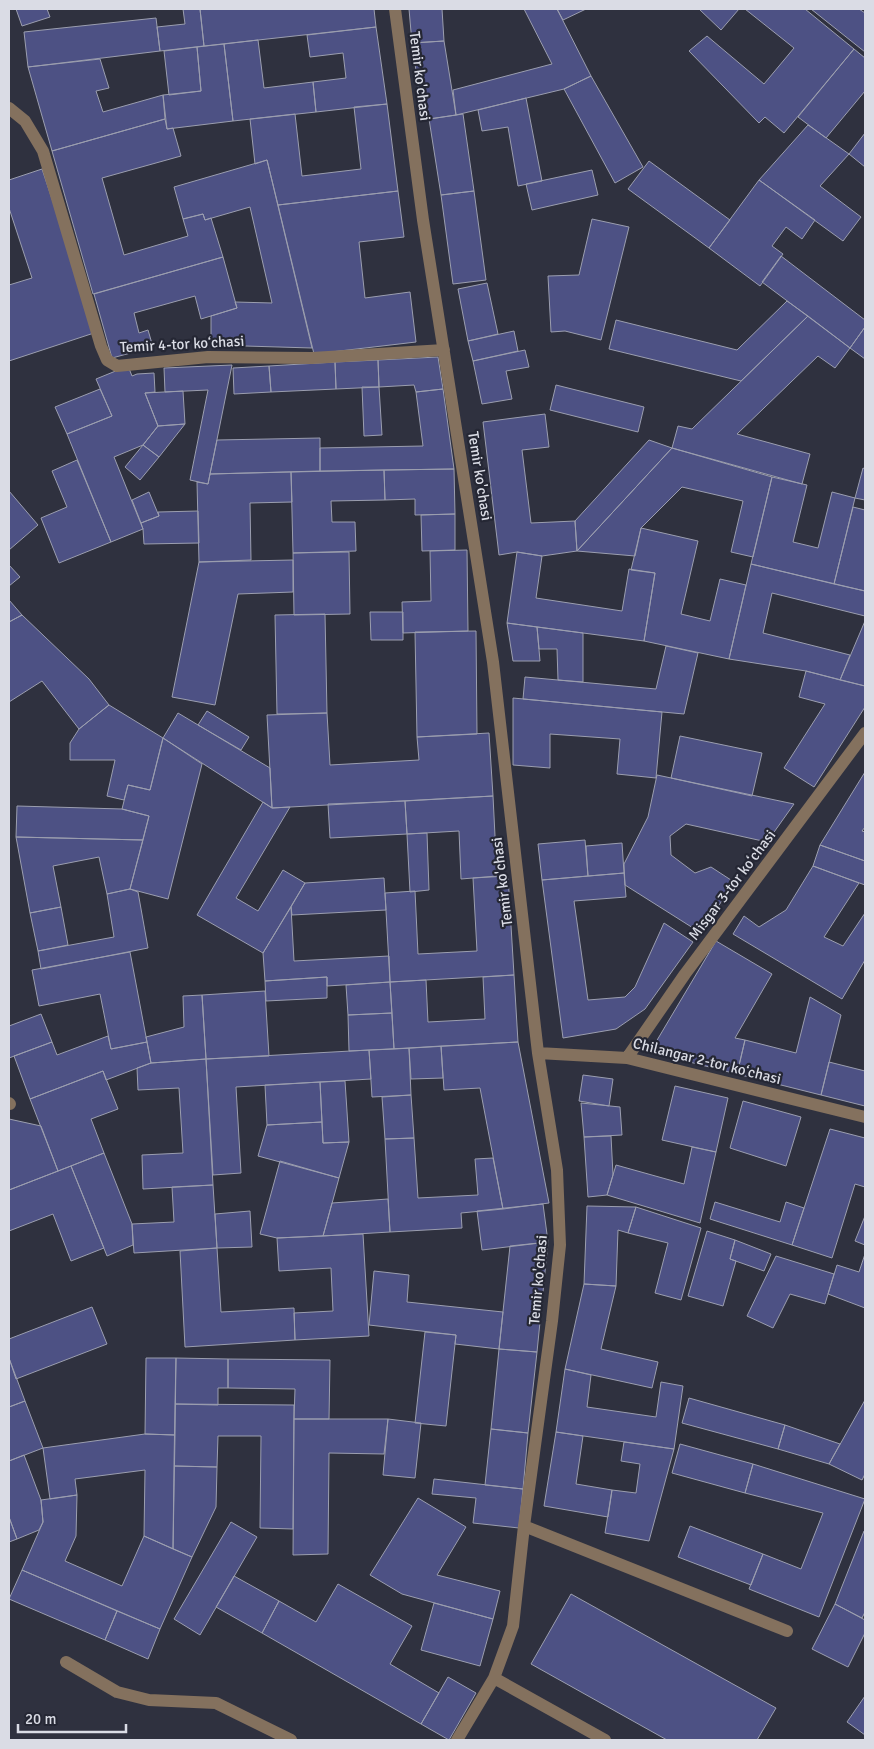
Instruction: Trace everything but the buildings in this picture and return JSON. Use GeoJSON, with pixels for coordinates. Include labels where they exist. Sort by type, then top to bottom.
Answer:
{"type":"FeatureCollection","features":[{"type":"Feature","properties":{"kind":"street","name":"Temir ko'chasi"},"geometry":{"type":"LineString","coordinates":[[395,9],[423,220],[493,662],[538,1053],[557,1170],[560,1245],[513,1626],[494,1678],[457,1740]]}},
{"type":"Feature","properties":{"kind":"street","name":"Temir 4-tor koʻchasi"},"geometry":{"type":"LineString","coordinates":[[9,108],[25,121],[43,151],[101,346],[107,360],[117,366],[208,357],[312,358],[444,350]]}},
{"type":"Feature","properties":{"kind":"street","name":"Misgar 3-tor koʻchasi"},"geometry":{"type":"LineString","coordinates":[[627,1058],[691,967],[865,733]]}},
{"type":"Feature","properties":{"kind":"street","name":"Chilangar 2-tor koʻchasi"},"geometry":{"type":"LineString","coordinates":[[538,1053],[627,1058],[865,1117]]}},
{"type":"Feature","properties":{"kind":"street"},"geometry":{"type":"LineString","coordinates":[[524,1526],[787,1631]]}},
{"type":"Feature","properties":{"kind":"street"},"geometry":{"type":"LineString","coordinates":[[66,1662],[117,1692],[149,1700],[216,1703],[291,1740]]}},
{"type":"Feature","properties":{"kind":"street"},"geometry":{"type":"LineString","coordinates":[[494,1678],[605,1740]]}}]}
